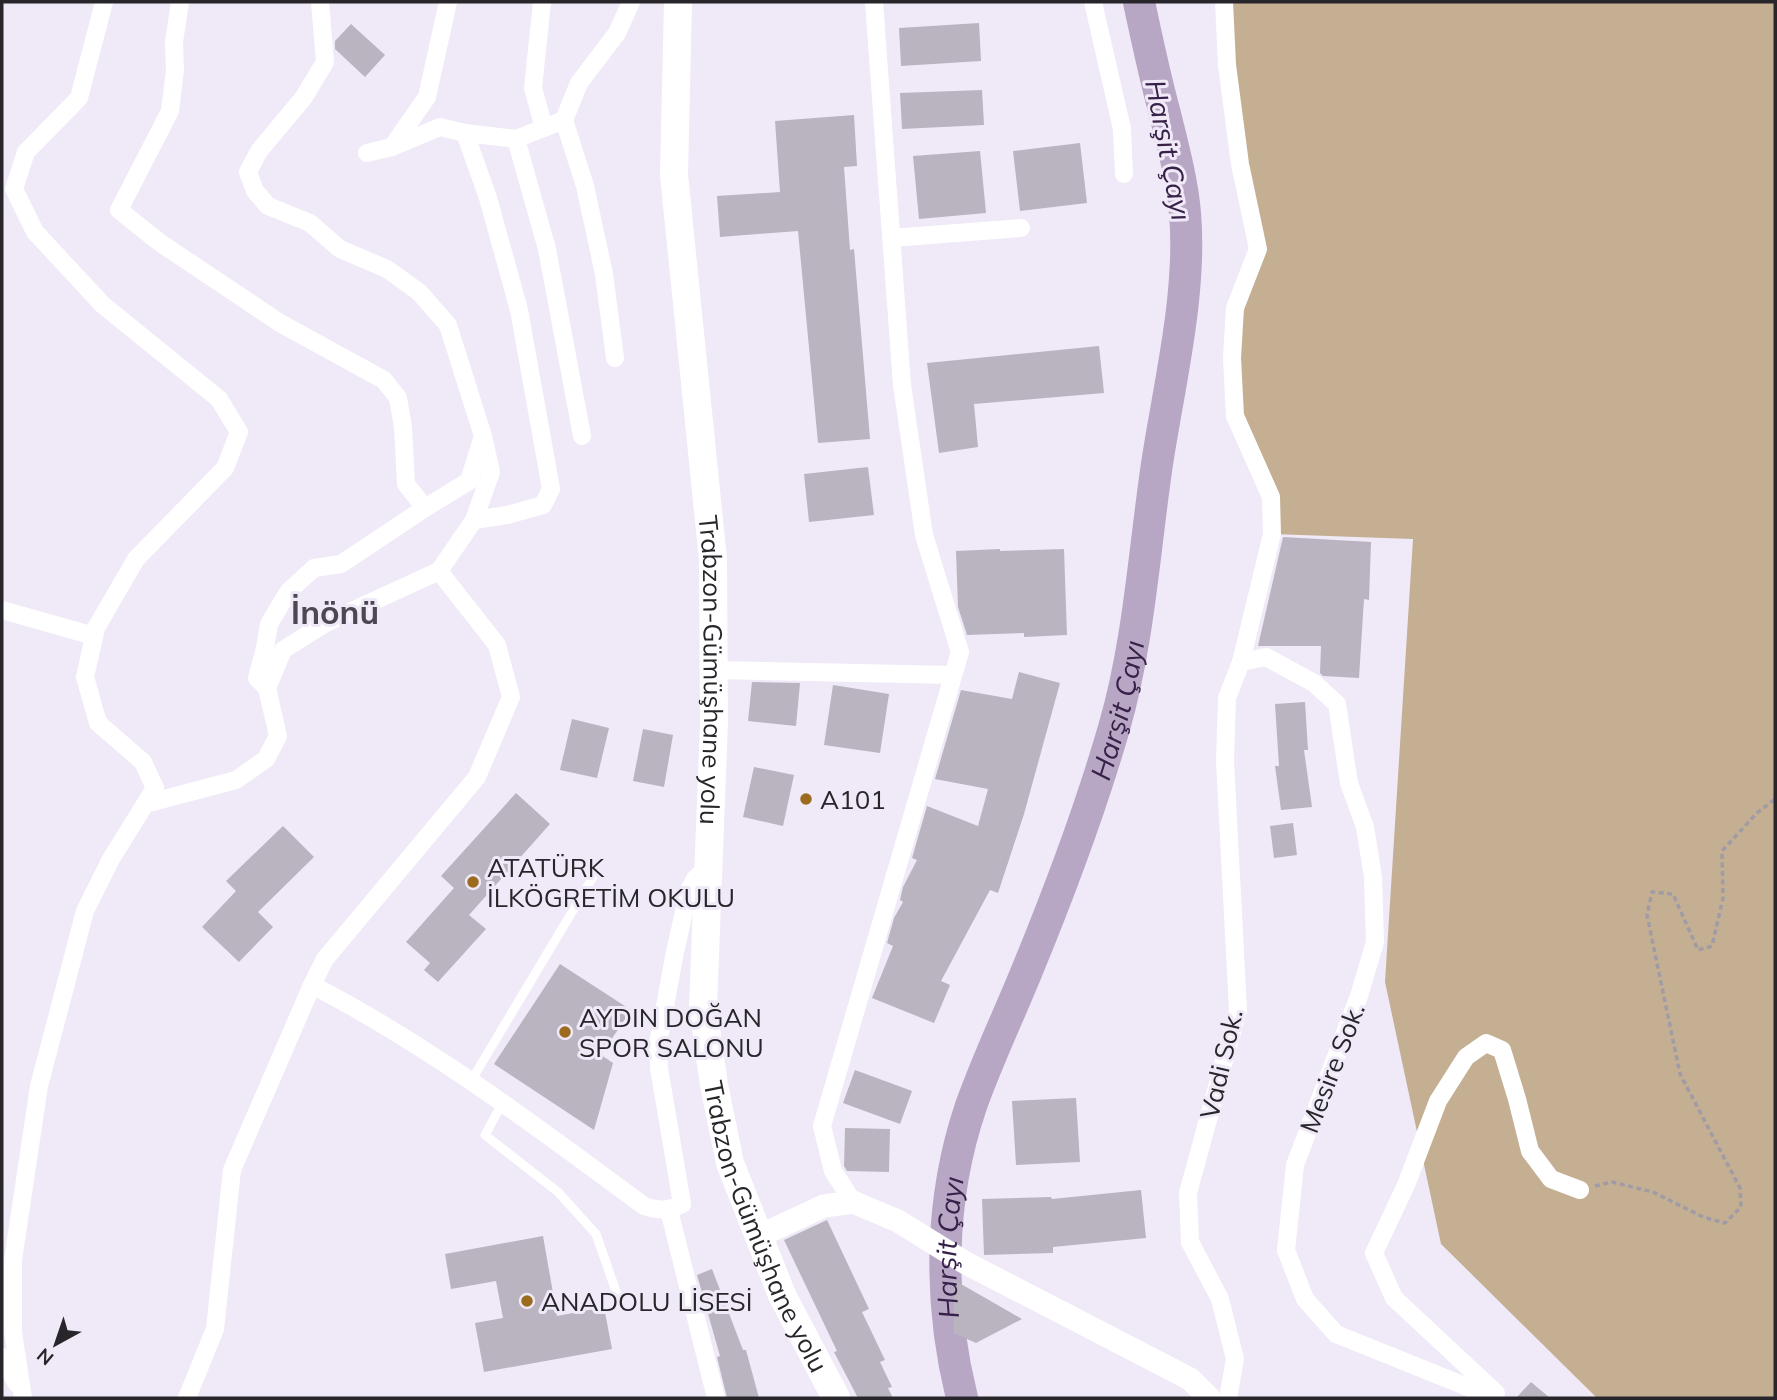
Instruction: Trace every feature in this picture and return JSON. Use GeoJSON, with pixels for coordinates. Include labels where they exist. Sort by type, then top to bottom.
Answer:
{"type":"FeatureCollection","features":[{"type":"Feature","properties":{"kind":"main road","name":"Trabzon-Gümüşhane yolu"},"geometry":{"type":"LineString","coordinates":[[678,2],[674,175],[712,560],[714,722],[703,1007],[714,1085],[730,1163],[782,1295],[836,1398]]}},
{"type":"Feature","properties":{"kind":"street"},"geometry":{"type":"LineString","coordinates":[[23,1396],[13,1332],[13,1260],[39,1086],[85,911],[111,859],[155,788],[143,762],[98,723],[85,677],[94,636],[136,559],[225,468],[239,432],[219,399],[103,305],[35,232],[15,189],[26,152],[79,98],[104,2]]}},
{"type":"Feature","properties":{"kind":"street"},"geometry":{"type":"LineString","coordinates":[[180,2],[174,42],[175,70],[170,111],[119,209],[159,242],[280,323],[384,380],[398,398],[403,427],[406,484],[425,508]]}},
{"type":"Feature","properties":{"kind":"street"},"geometry":{"type":"LineString","coordinates":[[267,688],[283,650],[326,623],[439,572],[474,520],[491,472],[483,436],[448,325],[419,292],[387,268],[340,248],[310,223],[268,206],[255,191],[248,172],[259,151],[304,97],[325,62],[320,2]]}},
{"type":"Feature","properties":{"kind":"street"},"geometry":{"type":"LineString","coordinates":[[391,148],[427,97],[448,2]]}},
{"type":"Feature","properties":{"kind":"street"},"geometry":{"type":"LineString","coordinates":[[542,2],[533,88],[544,128]]}},
{"type":"Feature","properties":{"kind":"street"},"geometry":{"type":"LineString","coordinates":[[615,358],[604,274],[585,186],[564,120],[579,83],[617,33],[631,2]]}},
{"type":"Feature","properties":{"kind":"street"},"geometry":{"type":"LineString","coordinates":[[853,1202],[833,1171],[822,1126],[960,652],[924,536],[902,384],[874,2]]}},
{"type":"Feature","properties":{"kind":"street"},"geometry":{"type":"LineString","coordinates":[[1093,2],[1118,105],[1124,174]]}},
{"type":"Feature","properties":{"kind":"street","name":"Vadi Sok."},"geometry":{"type":"LineString","coordinates":[[1224,2],[1227,65],[1240,164],[1258,249],[1235,308],[1232,358],[1235,415],[1271,497],[1272,522],[1272,534],[1241,662],[1227,698],[1225,761],[1238,1010],[1188,1193],[1190,1242],[1220,1299],[1235,1359],[1228,1398]]}},
{"type":"Feature","properties":{"kind":"street"},"geometry":{"type":"LineString","coordinates":[[367,153],[391,148],[440,127],[464,134],[516,139],[564,120]]}},
{"type":"Feature","properties":{"kind":"street"},"geometry":{"type":"LineString","coordinates":[[464,134],[488,198],[519,310],[551,489],[543,505],[507,515],[474,520]]}},
{"type":"Feature","properties":{"kind":"street"},"geometry":{"type":"LineString","coordinates":[[516,139],[547,249],[582,436]]}},
{"type":"Feature","properties":{"kind":"street"},"geometry":{"type":"LineString","coordinates":[[892,238],[1021,228]]}},
{"type":"Feature","properties":{"kind":"street"},"geometry":{"type":"LineString","coordinates":[[145,804],[236,780],[265,759],[278,736],[267,688],[257,678],[269,624],[288,592],[314,568],[341,564],[469,481],[483,436]]}},
{"type":"Feature","properties":{"kind":"street"},"geometry":{"type":"LineString","coordinates":[[187,1398],[215,1329],[232,1170],[324,959],[477,777],[511,697],[498,645],[439,572]]}},
{"type":"Feature","properties":{"kind":"street"},"geometry":{"type":"LineString","coordinates":[[2,610],[94,636]]}},
{"type":"Feature","properties":{"kind":"street","name":"Mesire Sok."},"geometry":{"type":"LineString","coordinates":[[1241,662],[1266,657],[1314,683],[1337,704],[1349,783],[1364,827],[1373,877],[1375,942],[1359,996],[1296,1165],[1286,1250],[1305,1299],[1336,1334],[1495,1398]]}},
{"type":"Feature","properties":{"kind":"street"},"geometry":{"type":"LineString","coordinates":[[712,670],[953,675]]}},
{"type":"Feature","properties":{"kind":"street"},"geometry":{"type":"LineString","coordinates":[[312,985],[356,1008],[503,1102],[644,1206],[669,1210],[682,1204],[659,1068],[658,1044],[672,964],[690,890],[695,879],[709,866]]}},
{"type":"Feature","properties":{"kind":"street"},"geometry":{"type":"LineString","coordinates":[[1501,1398],[1394,1298],[1374,1253],[1406,1185],[1438,1101],[1466,1057],[1486,1042],[1502,1050],[1530,1151],[1551,1179],[1580,1190]]}},
{"type":"Feature","properties":{"kind":"street"},"geometry":{"type":"LineString","coordinates":[[759,1236],[824,1206],[853,1202],[898,1221],[964,1262],[1190,1379],[1209,1398]]}},
{"type":"Feature","properties":{"kind":"street"},"geometry":{"type":"LineString","coordinates":[[669,1210],[716,1398]]}},
{"type":"Feature","properties":{"kind":"street"},"geometry":{"type":"LineString","coordinates":[[2,1357],[23,1396]]}},
{"type":"Feature","properties":{"kind":"lane"},"geometry":{"type":"LineString","coordinates":[[471,1081],[593,877]]}},
{"type":"Feature","properties":{"kind":"lane"},"geometry":{"type":"LineString","coordinates":[[503,1102],[485,1135],[558,1192],[596,1234],[618,1297]]}},
{"type":"Feature","properties":{"kind":"path"},"geometry":{"type":"LineString","coordinates":[[1580,1190],[1612,1182],[1653,1192],[1703,1217],[1724,1223],[1741,1207],[1740,1188],[1680,1074],[1647,915],[1652,892],[1673,894],[1698,950],[1712,946],[1723,898],[1722,850],[1757,813],[1775,799]]}},
{"type":"Feature","properties":{"kind":"shaded area"},"geometry":{"type":"Polygon","coordinates":[[[1224,2],[1775,2],[1775,1398],[1597,1398],[1441,1244],[1385,982],[1413,539],[1272,534],[1271,497],[1235,416],[1232,358],[1258,249],[1224,2]]]}},
{"type":"Feature","properties":{"kind":"building"},"geometry":{"type":"Polygon","coordinates":[[[979,23],[981,61],[901,66],[899,28],[979,23]]]}},
{"type":"Feature","properties":{"kind":"building"},"geometry":{"type":"Polygon","coordinates":[[[351,24],[385,55],[365,77],[335,49],[335,41],[351,24]]]}},
{"type":"Feature","properties":{"kind":"building"},"geometry":{"type":"Polygon","coordinates":[[[982,90],[984,125],[902,129],[900,93],[982,90]]]}},
{"type":"Feature","properties":{"kind":"building"},"geometry":{"type":"Polygon","coordinates":[[[854,115],[857,166],[844,167],[850,250],[854,249],[870,439],[818,443],[798,231],[720,237],[717,196],[780,192],[775,121],[854,115]]]}},
{"type":"Feature","properties":{"kind":"building"},"geometry":{"type":"Polygon","coordinates":[[[1080,143],[1087,203],[1020,211],[1013,151],[1080,143]]]}},
{"type":"Feature","properties":{"kind":"building"},"geometry":{"type":"Polygon","coordinates":[[[980,151],[986,213],[919,219],[913,156],[980,151]]]}},
{"type":"Feature","properties":{"kind":"building"},"geometry":{"type":"Polygon","coordinates":[[[1099,346],[1104,393],[974,404],[978,447],[939,453],[927,363],[1099,346]]]}},
{"type":"Feature","properties":{"kind":"building"},"geometry":{"type":"Polygon","coordinates":[[[868,467],[874,515],[809,522],[804,474],[868,467]]]}},
{"type":"Feature","properties":{"kind":"building"},"geometry":{"type":"Polygon","coordinates":[[[1283,537],[1371,542],[1369,600],[1364,599],[1359,678],[1323,676],[1320,673],[1321,646],[1258,646],[1283,537]]]}},
{"type":"Feature","properties":{"kind":"building"},"geometry":{"type":"Polygon","coordinates":[[[1064,549],[1067,635],[967,635],[958,607],[956,551],[1064,549]]]}},
{"type":"Feature","properties":{"kind":"building"},"geometry":{"type":"Polygon","coordinates":[[[1019,672],[1060,683],[1024,814],[998,893],[990,890],[941,981],[950,985],[934,1023],[872,998],[893,946],[887,943],[894,918],[903,902],[900,900],[903,887],[917,860],[912,858],[927,806],[978,826],[988,789],[935,779],[961,690],[1012,699],[1019,672]]]}},
{"type":"Feature","properties":{"kind":"building"},"geometry":{"type":"Polygon","coordinates":[[[752,682],[800,683],[796,726],[748,721],[752,682]]]}},
{"type":"Feature","properties":{"kind":"building"},"geometry":{"type":"Polygon","coordinates":[[[833,685],[889,694],[880,753],[824,745],[833,685]]]}},
{"type":"Feature","properties":{"kind":"building"},"geometry":{"type":"Polygon","coordinates":[[[1305,702],[1308,750],[1304,750],[1312,807],[1281,810],[1275,766],[1279,766],[1275,704],[1305,702]]]}},
{"type":"Feature","properties":{"kind":"building"},"geometry":{"type":"Polygon","coordinates":[[[572,719],[609,728],[597,778],[560,770],[572,719]]]}},
{"type":"Feature","properties":{"kind":"building"},"geometry":{"type":"Polygon","coordinates":[[[643,729],[673,735],[664,787],[633,781],[643,729]]]}},
{"type":"Feature","properties":{"kind":"building"},"geometry":{"type":"Polygon","coordinates":[[[754,767],[794,775],[783,826],[743,817],[754,767]]]}},
{"type":"Feature","properties":{"kind":"building","name":"ATATÜRK İLKÖGRETİM OKULU"},"geometry":{"type":"Polygon","coordinates":[[[516,793],[550,824],[469,915],[486,929],[438,982],[424,970],[430,963],[406,942],[454,888],[441,876],[516,793]]]}},
{"type":"Feature","properties":{"kind":"building"},"geometry":{"type":"Polygon","coordinates":[[[1293,823],[1297,855],[1274,858],[1270,826],[1293,823]]]}},
{"type":"Feature","properties":{"kind":"building"},"geometry":{"type":"Polygon","coordinates":[[[283,826],[314,857],[258,912],[273,927],[239,962],[202,927],[236,891],[226,881],[283,826]]]}},
{"type":"Feature","properties":{"kind":"building","name":"AYDIN DOĞAN SPOR SALONU"},"geometry":{"type":"Polygon","coordinates":[[[560,964],[631,1010],[601,1055],[613,1063],[594,1130],[494,1064],[560,964]]]}},
{"type":"Feature","properties":{"kind":"building"},"geometry":{"type":"Polygon","coordinates":[[[855,1070],[912,1091],[900,1124],[843,1103],[855,1070]]]}},
{"type":"Feature","properties":{"kind":"building"},"geometry":{"type":"Polygon","coordinates":[[[1076,1098],[1080,1162],[1016,1165],[1012,1101],[1076,1098]]]}},
{"type":"Feature","properties":{"kind":"building"},"geometry":{"type":"Polygon","coordinates":[[[845,1128],[890,1129],[889,1172],[847,1171],[844,1166],[845,1128]]]}},
{"type":"Feature","properties":{"kind":"building"},"geometry":{"type":"Polygon","coordinates":[[[1141,1190],[1146,1238],[1053,1247],[1053,1253],[984,1255],[982,1199],[1052,1199],[1141,1190]]]}},
{"type":"Feature","properties":{"kind":"building"},"geometry":{"type":"Polygon","coordinates":[[[827,1220],[869,1309],[862,1312],[885,1360],[880,1362],[892,1387],[888,1388],[893,1398],[858,1398],[834,1352],[837,1351],[784,1240],[827,1220]]]}},
{"type":"Feature","properties":{"kind":"building","name":"ANADOLU LİSESİ"},"geometry":{"type":"Polygon","coordinates":[[[543,1236],[557,1316],[604,1307],[612,1349],[484,1372],[475,1323],[503,1318],[496,1281],[451,1289],[445,1254],[543,1236]]]}},
{"type":"Feature","properties":{"kind":"building"},"geometry":{"type":"Polygon","coordinates":[[[712,1269],[743,1350],[746,1350],[759,1398],[727,1398],[717,1357],[720,1356],[697,1275],[712,1269]]]}},
{"type":"Feature","properties":{"kind":"building"},"geometry":{"type":"Polygon","coordinates":[[[954,1280],[1022,1319],[976,1343],[954,1333],[954,1280]]]}},
{"type":"Feature","properties":{"kind":"building"},"geometry":{"type":"Polygon","coordinates":[[[1531,1382],[1550,1398],[1516,1398],[1531,1382]]]}},
{"type":"Feature","properties":{"kind":"waterway","name":"Harşit Çayı"},"geometry":{"type":"LineString","coordinates":[[962,1398],[954,1362],[946,1288],[948,1214],[960,1142],[971,1106],[1062,882],[1114,728],[1135,630],[1157,464],[1182,307],[1186,244],[1184,200],[1139,2]]}},
{"type":"Feature","properties":{"kind":"place","name":"A101"},"geometry":{"type":"Point","coordinates":[806,799]}},
{"type":"Feature","properties":{"kind":"place","name":"ATATÜRK İLKÖGRETİM OKULU"},"geometry":{"type":"Point","coordinates":[473,882]}},
{"type":"Feature","properties":{"kind":"place","name":"AYDIN DOĞAN SPOR SALONU"},"geometry":{"type":"Point","coordinates":[565,1032]}},
{"type":"Feature","properties":{"kind":"place","name":"ANADOLU LİSESİ"},"geometry":{"type":"Point","coordinates":[527,1301]}},
{"type":"Feature","properties":{"kind":"district","name":"İnönü"},"geometry":{"type":"Point","coordinates":[335,611]}}]}
